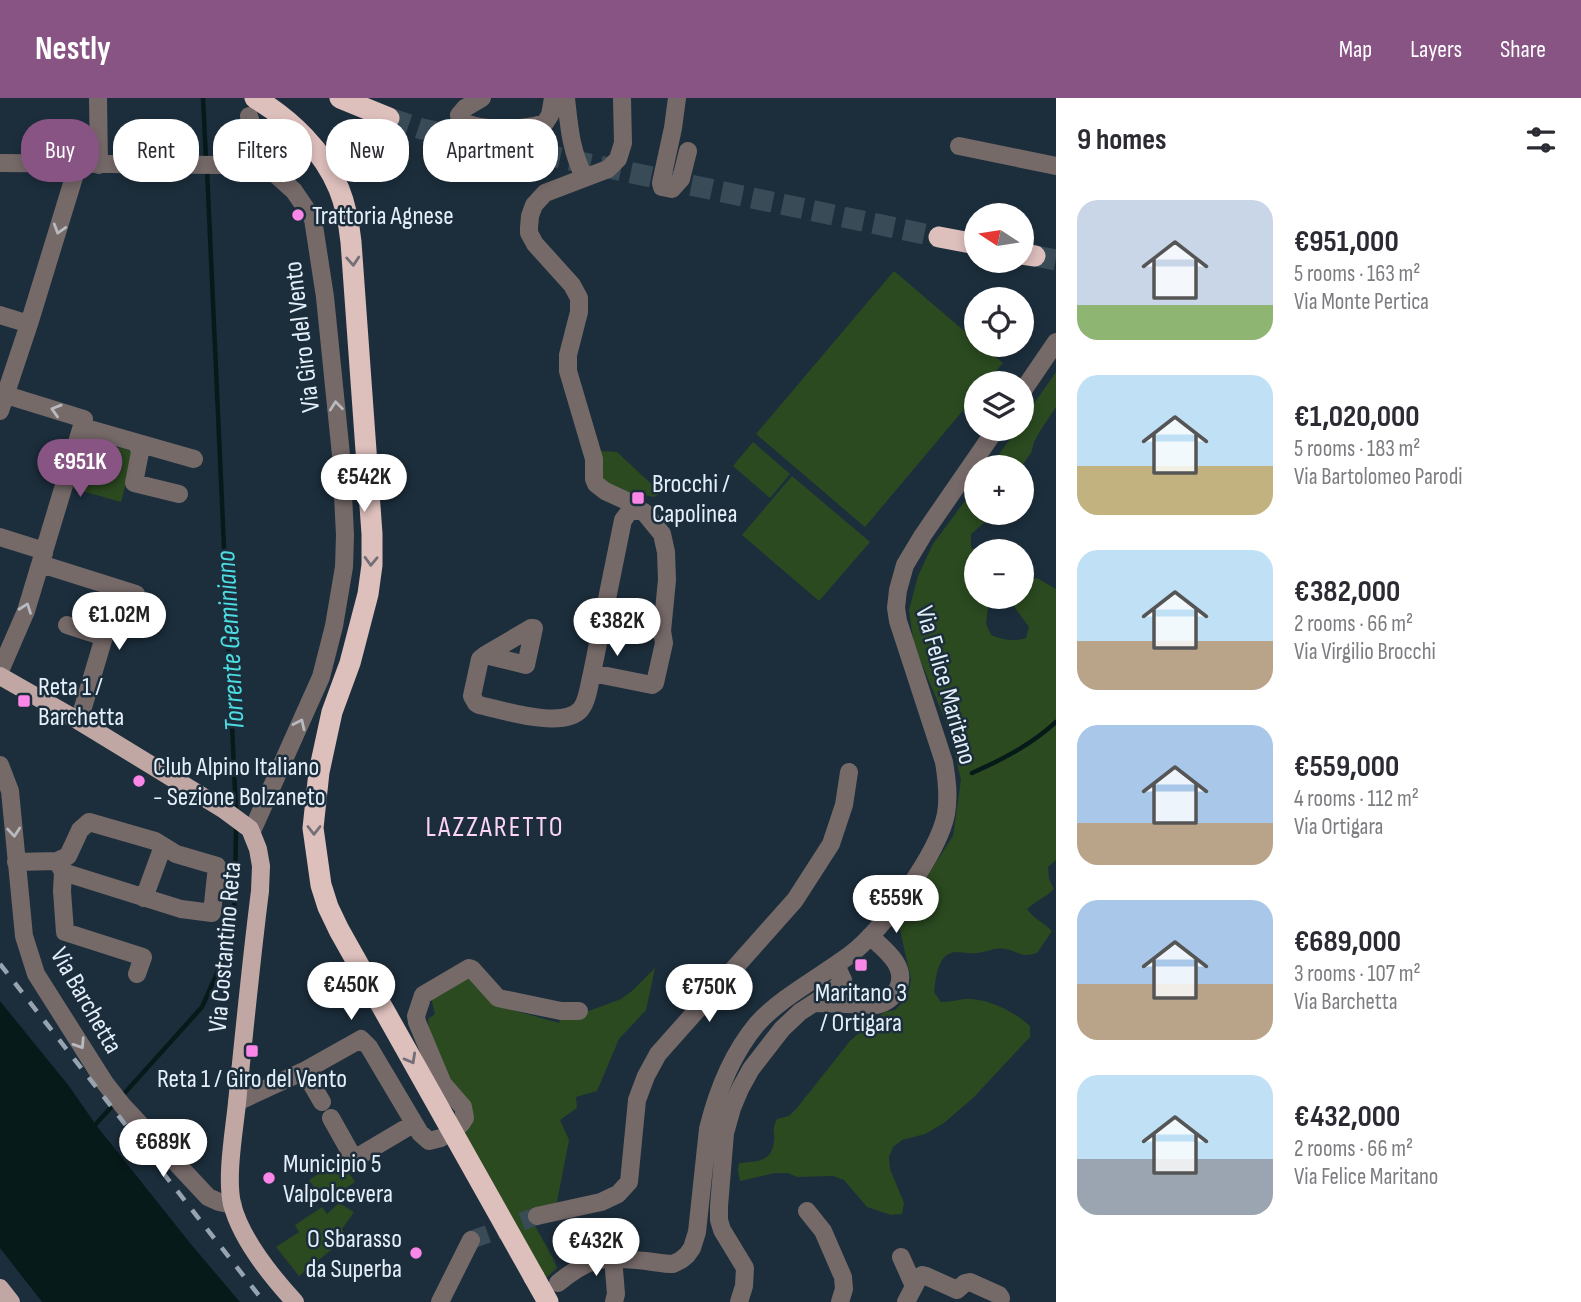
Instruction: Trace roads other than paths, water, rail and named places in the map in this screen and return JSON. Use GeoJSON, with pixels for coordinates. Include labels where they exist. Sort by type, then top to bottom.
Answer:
{"type":"FeatureCollection","features":[{"type":"Feature","properties":{"kind":"highway"},"geometry":{"type":"LineString","coordinates":[[340,98],[389,118]]}},
{"type":"Feature","properties":{"kind":"highway"},"geometry":{"type":"LineString","coordinates":[[252,107],[280,114],[308,142],[339,188],[351,242],[372,565],[368,594],[350,663],[332,712],[319,772],[313,828],[321,885],[339,930],[548,1302]]}},
{"type":"Feature","properties":{"kind":"highway"},"geometry":{"type":"LineString","coordinates":[[939,237],[964,242]]}},
{"type":"Feature","properties":{"kind":"main road","name":"Via Costantino Reta"},"geometry":{"type":"LineString","coordinates":[[0,673],[223,809],[250,829],[261,866],[260,891],[230,1191],[240,1224],[259,1258],[295,1302]]}},
{"type":"Feature","properties":{"kind":"main road"},"geometry":{"type":"LineString","coordinates":[[0,1288],[11,1302]]}},
{"type":"Feature","properties":{"kind":"street"},"geometry":{"type":"LineString","coordinates":[[99,98],[99,119]]}},
{"type":"Feature","properties":{"kind":"street"},"geometry":{"type":"LineString","coordinates":[[482,98],[461,112],[460,120],[504,129],[537,126],[545,123],[550,115],[553,98]]}},
{"type":"Feature","properties":{"kind":"street"},"geometry":{"type":"LineString","coordinates":[[566,98],[570,139],[585,178]]}},
{"type":"Feature","properties":{"kind":"street"},"geometry":{"type":"LineString","coordinates":[[592,673],[652,685],[655,683],[664,643],[662,631],[667,563],[661,531],[648,515],[631,503],[605,492],[596,484],[594,459],[568,371],[568,355],[579,312],[579,298],[572,285],[540,251],[529,233],[529,221],[531,211],[540,197],[553,189],[614,165],[623,144],[622,98]]}},
{"type":"Feature","properties":{"kind":"street"},"geometry":{"type":"LineString","coordinates":[[677,98],[662,187],[672,189],[681,179],[688,151]]}},
{"type":"Feature","properties":{"kind":"street"},"geometry":{"type":"LineString","coordinates":[[959,146],[1056,166]]}},
{"type":"Feature","properties":{"kind":"street"},"geometry":{"type":"LineString","coordinates":[[0,163],[21,163]]}},
{"type":"Feature","properties":{"kind":"street"},"geometry":{"type":"LineString","coordinates":[[99,164],[213,165]]}},
{"type":"Feature","properties":{"kind":"street"},"geometry":{"type":"LineString","coordinates":[[0,673],[26,611],[84,419],[2,400],[29,324],[72,182]]}},
{"type":"Feature","properties":{"kind":"street","name":"Via Giro del Vento"},"geometry":{"type":"LineString","coordinates":[[250,829],[321,677],[342,579],[345,535],[341,454],[325,298],[313,219],[294,191],[284,182]]}},
{"type":"Feature","properties":{"kind":"street"},"geometry":{"type":"LineString","coordinates":[[0,315],[29,324]]}},
{"type":"Feature","properties":{"kind":"street"},"geometry":{"type":"LineString","coordinates":[[1034,374],[1056,342]]}},
{"type":"Feature","properties":{"kind":"street"},"geometry":{"type":"LineString","coordinates":[[82,427],[194,459]]}},
{"type":"Feature","properties":{"kind":"street","name":"Via Felice Maritano"},"geometry":{"type":"LineString","coordinates":[[558,1283],[572,1271],[593,1260],[614,1258],[673,1264],[687,1255],[697,1232],[708,1129],[717,1098],[745,1041],[776,1007],[853,953],[870,936],[918,874],[941,833],[948,800],[944,762],[896,608],[905,565],[988,441]]}},
{"type":"Feature","properties":{"kind":"street"},"geometry":{"type":"LineString","coordinates":[[137,443],[140,452],[134,483],[178,494]]}},
{"type":"Feature","properties":{"kind":"street"},"geometry":{"type":"LineString","coordinates":[[485,656],[479,662],[472,692],[476,703],[541,719],[562,718],[577,713],[583,707],[592,673],[623,520],[629,512],[639,510]]}},
{"type":"Feature","properties":{"kind":"street"},"geometry":{"type":"LineString","coordinates":[[0,537],[37,549],[42,558],[135,594]]}},
{"type":"Feature","properties":{"kind":"street"},"geometry":{"type":"LineString","coordinates":[[66,625],[104,637],[79,721]]}},
{"type":"Feature","properties":{"kind":"street","name":"Via Barchetta"},"geometry":{"type":"LineString","coordinates":[[0,765],[10,791],[24,936],[36,974],[122,1106],[208,1197],[233,1205]]}},
{"type":"Feature","properties":{"kind":"street"},"geometry":{"type":"LineString","coordinates":[[537,1216],[601,1202],[618,1194],[629,1182],[637,1100],[646,1076],[658,1054],[795,900],[831,844],[844,805],[849,772]]}},
{"type":"Feature","properties":{"kind":"street"},"geometry":{"type":"LineString","coordinates":[[16,862],[60,866],[144,898],[181,909],[212,913],[217,866],[176,854],[155,841],[89,822],[80,830],[68,856],[60,866],[65,932],[143,957],[137,974]]}},
{"type":"Feature","properties":{"kind":"street"},"geometry":{"type":"LineString","coordinates":[[144,898],[163,846]]}},
{"type":"Feature","properties":{"kind":"street"},"geometry":{"type":"LineString","coordinates":[[816,1003],[877,1005],[893,998],[900,983],[897,965],[893,957],[870,936]]}},
{"type":"Feature","properties":{"kind":"street"},"geometry":{"type":"LineString","coordinates":[[739,1302],[744,1286],[745,1268],[719,1220],[725,1132],[736,1098],[751,1069],[790,1020],[834,990],[843,980],[835,965]]}},
{"type":"Feature","properties":{"kind":"street"},"geometry":{"type":"LineString","coordinates":[[461,1124],[464,1118],[463,1107],[443,1084],[417,1022],[416,1016],[423,995],[469,968],[498,998],[564,1012],[579,1011]]}},
{"type":"Feature","properties":{"kind":"street"},"geometry":{"type":"LineString","coordinates":[[237,1101],[304,1071],[361,1040],[369,1046],[413,1124],[424,1138],[429,1141],[440,1138]]}},
{"type":"Feature","properties":{"kind":"street"},"geometry":{"type":"LineString","coordinates":[[304,1071],[321,1102]]}},
{"type":"Feature","properties":{"kind":"street"},"geometry":{"type":"LineString","coordinates":[[331,1118],[354,1159],[413,1124]]}},
{"type":"Feature","properties":{"kind":"street"},"geometry":{"type":"LineString","coordinates":[[807,1211],[823,1231],[843,1278],[844,1289],[840,1302]]}},
{"type":"Feature","properties":{"kind":"street"},"geometry":{"type":"LineString","coordinates":[[440,1302],[471,1240]]}},
{"type":"Feature","properties":{"kind":"street"},"geometry":{"type":"LineString","coordinates":[[901,1257],[910,1294]]}},
{"type":"Feature","properties":{"kind":"street"},"geometry":{"type":"LineString","coordinates":[[614,1258],[614,1302]]}},
{"type":"Feature","properties":{"kind":"street"},"geometry":{"type":"LineString","coordinates":[[910,1294],[922,1275],[957,1290],[970,1282],[999,1295],[1000,1302]]}},
{"type":"Feature","properties":{"kind":"waterway","name":"Torrente Geminiano"},"geometry":{"type":"LineString","coordinates":[[203,98],[206,160]]}},
{"type":"Feature","properties":{"kind":"waterway","name":"Torrente Geminiano"},"geometry":{"type":"LineString","coordinates":[[207,169],[236,814]]}},
{"type":"Feature","properties":{"kind":"waterway"},"geometry":{"type":"LineString","coordinates":[[972,773],[1016,751],[1056,722]]}},
{"type":"Feature","properties":{"kind":"waterway","name":"Torrente Geminiano"},"geometry":{"type":"LineString","coordinates":[[122,1096],[202,1007],[223,960],[235,900],[236,826]]}},
{"type":"Feature","properties":{"kind":"waterway","name":"Torrente Geminiano"},"geometry":{"type":"LineString","coordinates":[[94,1126],[116,1102]]}},
{"type":"Feature","properties":{"kind":"tunnel"},"geometry":{"type":"LineString","coordinates":[[389,118],[422,129],[939,237]]}},
{"type":"Feature","properties":{"kind":"tunnel"},"geometry":{"type":"LineString","coordinates":[[1035,256],[1056,260]]}},
{"type":"Feature","properties":{"kind":"tunnel"},"geometry":{"type":"LineString","coordinates":[[471,1240],[537,1216]]}},
{"type":"Feature","properties":{"kind":"railway"},"geometry":{"type":"LineString","coordinates":[[0,964],[264,1302]]}},
{"type":"Feature","properties":{"kind":"place","name":"Trattoria Agnese"},"geometry":{"type":"Point","coordinates":[298,215]}},
{"type":"Feature","properties":{"kind":"place","name":"Brocchi / Capolinea"},"geometry":{"type":"Point","coordinates":[638,498]}},
{"type":"Feature","properties":{"kind":"place","name":"Reta 1 / Barchetta"},"geometry":{"type":"Point","coordinates":[24,701]}},
{"type":"Feature","properties":{"kind":"place","name":"Club Alpino Italiano - Sezione Bolzaneto"},"geometry":{"type":"Point","coordinates":[139,781]}},
{"type":"Feature","properties":{"kind":"place","name":"Maritano 3 / Ortigara"},"geometry":{"type":"Point","coordinates":[861,965]}},
{"type":"Feature","properties":{"kind":"place","name":"Reta 1 / Giro del Vento"},"geometry":{"type":"Point","coordinates":[252,1051]}},
{"type":"Feature","properties":{"kind":"place","name":"Municipio 5 Valpolcevera"},"geometry":{"type":"Point","coordinates":[269,1178]}},
{"type":"Feature","properties":{"kind":"place","name":"O Sbarasso da Superba"},"geometry":{"type":"Point","coordinates":[416,1253]}},
{"type":"Feature","properties":{"kind":"district","name":"LAZZARETTO"},"geometry":{"type":"Point","coordinates":[495,826]}}]}
